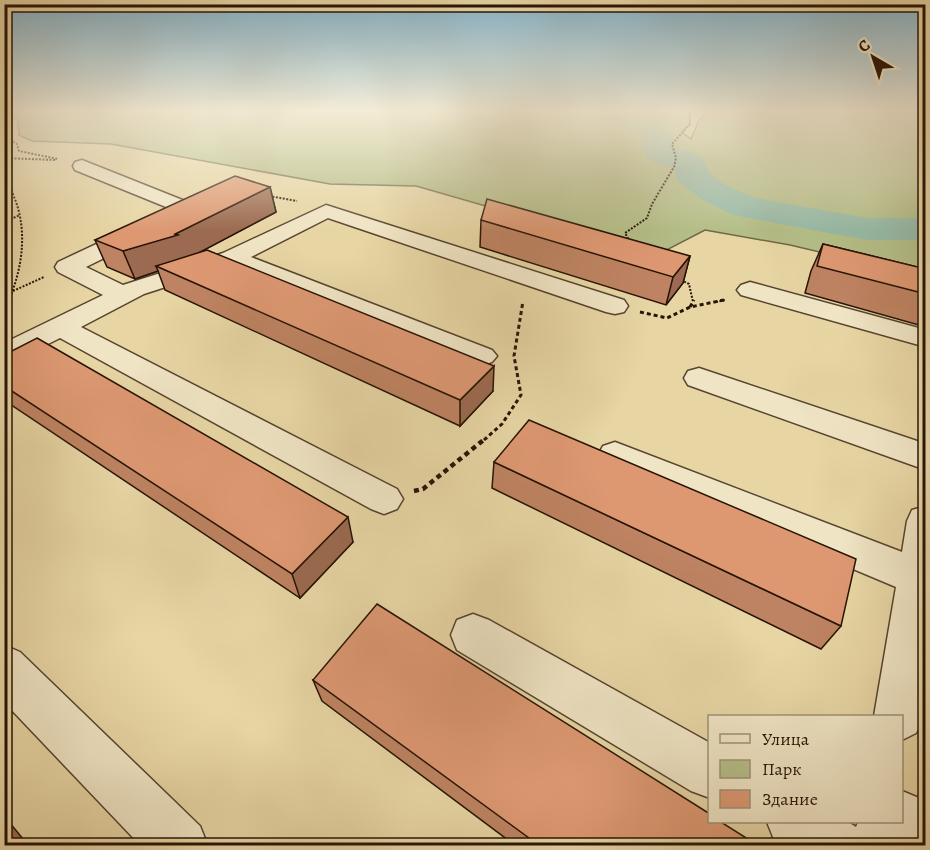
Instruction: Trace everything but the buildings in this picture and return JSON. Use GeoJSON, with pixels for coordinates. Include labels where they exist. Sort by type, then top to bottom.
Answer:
{"type":"FeatureCollection","features":[{"type":"Feature","properties":{"kind":"lane"},"geometry":{"type":"LineString","coordinates":[[67,267],[188,209],[82,166]]}},
{"type":"Feature","properties":{"kind":"lane"},"geometry":{"type":"LineString","coordinates":[[4,355],[135,289],[231,258],[327,211],[615,306]]}},
{"type":"Feature","properties":{"kind":"lane"},"geometry":{"type":"LineString","coordinates":[[231,258],[482,356]]}},
{"type":"Feature","properties":{"kind":"lane"},"geometry":{"type":"LineString","coordinates":[[67,267],[122,295]]}},
{"type":"Feature","properties":{"kind":"lane"},"geometry":{"type":"LineString","coordinates":[[750,290],[926,339]]}},
{"type":"Feature","properties":{"kind":"lane"},"geometry":{"type":"LineString","coordinates":[[60,327],[384,499]]}},
{"type":"Feature","properties":{"kind":"lane"},"geometry":{"type":"LineString","coordinates":[[699,378],[926,457]]}},
{"type":"Feature","properties":{"kind":"lane"},"geometry":{"type":"LineString","coordinates":[[615,455],[918,576]]}},
{"type":"Feature","properties":{"kind":"lane"},"geometry":{"type":"LineString","coordinates":[[899,715],[926,521]]}},
{"type":"Feature","properties":{"kind":"lane"},"geometry":{"type":"LineString","coordinates":[[473,635],[708,771]]}},
{"type":"Feature","properties":{"kind":"lane"},"geometry":{"type":"LineString","coordinates":[[4,668],[180,846]]}},
{"type":"Feature","properties":{"kind":"lane"},"geometry":{"type":"LineString","coordinates":[[903,819],[926,831]]}},
{"type":"Feature","properties":{"kind":"lane"},"geometry":{"type":"LineString","coordinates":[[797,823],[836,846]]}},
{"type":"Feature","properties":{"kind":"lane"},"geometry":{"type":"LineString","coordinates":[[881,846],[885,823]]}},
{"type":"Feature","properties":{"kind":"path"},"geometry":{"type":"LineString","coordinates":[[22,152],[82,166]]}},
{"type":"Feature","properties":{"kind":"path"},"geometry":{"type":"LineString","coordinates":[[634,248],[624,233],[646,218],[676,158],[674,152]]}},
{"type":"Feature","properties":{"kind":"path"},"geometry":{"type":"LineString","coordinates":[[4,158],[56,160],[82,166]]}},
{"type":"Feature","properties":{"kind":"path"},"geometry":{"type":"LineString","coordinates":[[4,178],[13,188],[20,215],[22,249],[11,293],[4,310]]}},
{"type":"Feature","properties":{"kind":"path"},"geometry":{"type":"LineString","coordinates":[[263,197],[275,196],[303,202],[311,219]]}},
{"type":"Feature","properties":{"kind":"path"},"geometry":{"type":"LineString","coordinates":[[4,222],[20,215]]}},
{"type":"Feature","properties":{"kind":"path"},"geometry":{"type":"LineString","coordinates":[[4,294],[11,293],[67,267]]}},
{"type":"Feature","properties":{"kind":"path"},"geometry":{"type":"LineString","coordinates":[[384,499],[423,489],[440,472],[475,448],[502,424],[521,395],[514,356],[524,295],[531,278]]}},
{"type":"Feature","properties":{"kind":"path"},"geometry":{"type":"LineString","coordinates":[[681,279],[689,284],[694,300],[690,307]]}},
{"type":"Feature","properties":{"kind":"path"},"geometry":{"type":"LineString","coordinates":[[615,306],[667,318],[690,307],[719,302],[750,290]]}},
{"type":"Feature","properties":{"kind":"green space"},"geometry":{"type":"Polygon","coordinates":[[[153,152],[925,152],[925,277],[790,245],[705,230],[657,255],[416,186],[330,184],[153,152]]]}},
{"type":"Feature","properties":{"kind":"waterway"},"geometry":{"type":"LineString","coordinates":[[659,152],[692,164],[691,175],[715,193],[746,207],[867,229],[926,229]]}}]}
